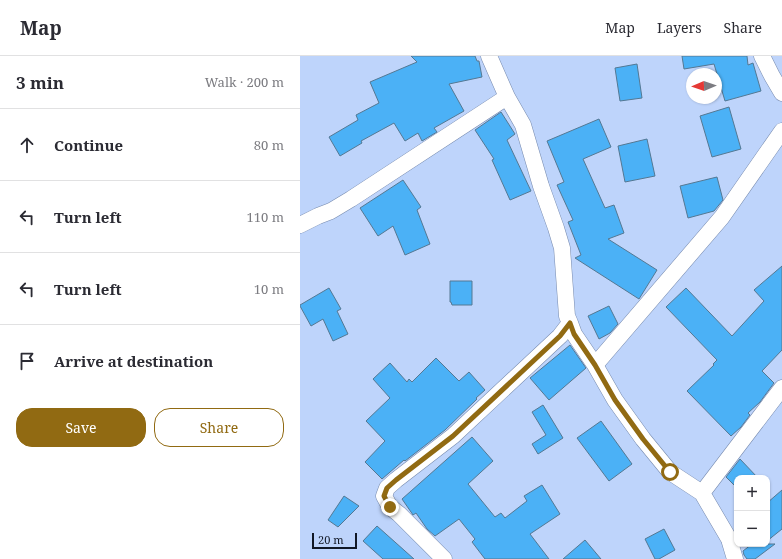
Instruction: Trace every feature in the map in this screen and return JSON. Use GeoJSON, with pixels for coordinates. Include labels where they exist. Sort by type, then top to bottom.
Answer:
{"type":"FeatureCollection","features":[{"type":"Feature","properties":{"kind":"street"},"geometry":{"type":"LineString","coordinates":[[489,56],[507,97],[523,125],[541,186],[556,228],[562,248],[567,316],[574,334],[595,365],[615,400],[647,445],[670,472],[702,493],[729,539],[736,559]]}},
{"type":"Feature","properties":{"kind":"street"},"geometry":{"type":"LineString","coordinates":[[762,56],[782,93]]}},
{"type":"Feature","properties":{"kind":"street"},"geometry":{"type":"LineString","coordinates":[[300,224],[331,211],[351,199],[507,97]]}},
{"type":"Feature","properties":{"kind":"street"},"geometry":{"type":"LineString","coordinates":[[595,365],[722,217],[782,131]]}},
{"type":"Feature","properties":{"kind":"street"},"geometry":{"type":"LineString","coordinates":[[444,559],[399,514],[390,507],[384,496],[387,488],[453,436],[560,336],[570,323]]}},
{"type":"Feature","properties":{"kind":"street"},"geometry":{"type":"LineString","coordinates":[[702,493],[782,388]]}},
{"type":"Feature","properties":{"kind":"building"},"geometry":{"type":"Polygon","coordinates":[[[411,56],[475,56],[477,61],[479,61],[482,77],[449,84],[464,111],[434,128],[437,132],[422,141],[418,133],[405,141],[394,123],[361,141],[362,143],[340,156],[329,137],[358,120],[356,115],[379,103],[370,82],[417,62],[411,56]]]}},
{"type":"Feature","properties":{"kind":"building"},"geometry":{"type":"Polygon","coordinates":[[[682,56],[747,56],[748,65],[753,63],[761,91],[725,101],[722,91],[722,68],[715,68],[714,64],[684,69],[682,56]]]}},
{"type":"Feature","properties":{"kind":"building"},"geometry":{"type":"Polygon","coordinates":[[[637,64],[642,98],[620,101],[615,68],[637,64]]]}},
{"type":"Feature","properties":{"kind":"building"},"geometry":{"type":"Polygon","coordinates":[[[729,107],[741,149],[712,157],[700,116],[729,107]]]}},
{"type":"Feature","properties":{"kind":"building"},"geometry":{"type":"Polygon","coordinates":[[[501,112],[515,134],[507,140],[531,191],[510,200],[492,160],[494,159],[475,130],[501,112]]]}},
{"type":"Feature","properties":{"kind":"building"},"geometry":{"type":"Polygon","coordinates":[[[599,119],[611,147],[583,159],[605,208],[614,205],[624,233],[608,239],[657,270],[639,299],[575,258],[581,255],[568,222],[573,220],[557,185],[564,182],[547,141],[599,119]]]}},
{"type":"Feature","properties":{"kind":"building"},"geometry":{"type":"Polygon","coordinates":[[[647,139],[655,176],[625,182],[618,146],[647,139]]]}},
{"type":"Feature","properties":{"kind":"building"},"geometry":{"type":"Polygon","coordinates":[[[717,177],[723,200],[714,211],[688,218],[680,186],[717,177]]]}},
{"type":"Feature","properties":{"kind":"building"},"geometry":{"type":"Polygon","coordinates":[[[403,180],[421,207],[417,210],[430,244],[405,255],[393,226],[378,236],[360,208],[403,180]]]}},
{"type":"Feature","properties":{"kind":"building"},"geometry":{"type":"Polygon","coordinates":[[[782,266],[782,350],[762,371],[774,383],[760,402],[748,413],[750,415],[741,427],[731,436],[687,391],[714,365],[713,364],[717,360],[666,307],[686,288],[732,336],[764,301],[754,290],[782,266]]]}},
{"type":"Feature","properties":{"kind":"building"},"geometry":{"type":"Polygon","coordinates":[[[450,281],[472,281],[472,305],[452,305],[450,302],[450,281]]]}},
{"type":"Feature","properties":{"kind":"building"},"geometry":{"type":"Polygon","coordinates":[[[329,288],[341,309],[337,311],[348,334],[333,341],[323,319],[311,326],[300,306],[329,288]]]}},
{"type":"Feature","properties":{"kind":"building"},"geometry":{"type":"Polygon","coordinates":[[[609,306],[618,324],[610,333],[599,339],[588,316],[609,306]]]}},
{"type":"Feature","properties":{"kind":"building"},"geometry":{"type":"Polygon","coordinates":[[[570,345],[586,368],[549,400],[530,378],[570,345]]]}},
{"type":"Feature","properties":{"kind":"building"},"geometry":{"type":"Polygon","coordinates":[[[436,358],[459,381],[469,372],[485,390],[445,430],[405,461],[404,460],[382,479],[365,462],[385,441],[366,421],[390,398],[373,379],[390,363],[407,382],[409,379],[412,382],[436,358]]]}},
{"type":"Feature","properties":{"kind":"building"},"geometry":{"type":"Polygon","coordinates":[[[543,405],[563,438],[538,454],[532,444],[546,435],[532,412],[543,405]]]}},
{"type":"Feature","properties":{"kind":"building"},"geometry":{"type":"Polygon","coordinates":[[[601,421],[632,464],[609,481],[577,438],[601,421]]]}},
{"type":"Feature","properties":{"kind":"building"},"geometry":{"type":"Polygon","coordinates":[[[472,437],[493,461],[468,484],[495,517],[501,513],[505,518],[527,501],[524,496],[542,485],[560,514],[530,534],[549,559],[485,559],[472,542],[475,539],[459,519],[435,536],[427,529],[416,513],[413,515],[402,499],[472,437]]]}},
{"type":"Feature","properties":{"kind":"building"},"geometry":{"type":"Polygon","coordinates":[[[740,459],[755,475],[734,475],[734,485],[726,477],[740,459]]]}},
{"type":"Feature","properties":{"kind":"building"},"geometry":{"type":"Polygon","coordinates":[[[782,490],[782,529],[770,539],[770,511],[770,500],[782,490]]]}},
{"type":"Feature","properties":{"kind":"building"},"geometry":{"type":"Polygon","coordinates":[[[344,496],[359,506],[338,527],[328,520],[344,496]]]}},
{"type":"Feature","properties":{"kind":"building"},"geometry":{"type":"Polygon","coordinates":[[[377,526],[414,559],[383,559],[363,541],[377,526]]]}},
{"type":"Feature","properties":{"kind":"building"},"geometry":{"type":"Polygon","coordinates":[[[664,529],[675,550],[659,559],[655,559],[645,539],[664,529]]]}},
{"type":"Feature","properties":{"kind":"building"},"geometry":{"type":"Polygon","coordinates":[[[585,540],[601,559],[563,559],[585,540]]]}},
{"type":"Feature","properties":{"kind":"building"},"geometry":{"type":"Polygon","coordinates":[[[770,544],[775,544],[755,559],[747,559],[743,551],[748,547],[770,547],[770,544]]]}},
{"type":"Feature","properties":{"kind":"route"},"geometry":{"type":"LineString","coordinates":[[390,507],[384,496],[387,488],[453,436],[560,336],[570,323],[574,334],[595,365],[615,400],[643,439],[670,472]]}}]}
